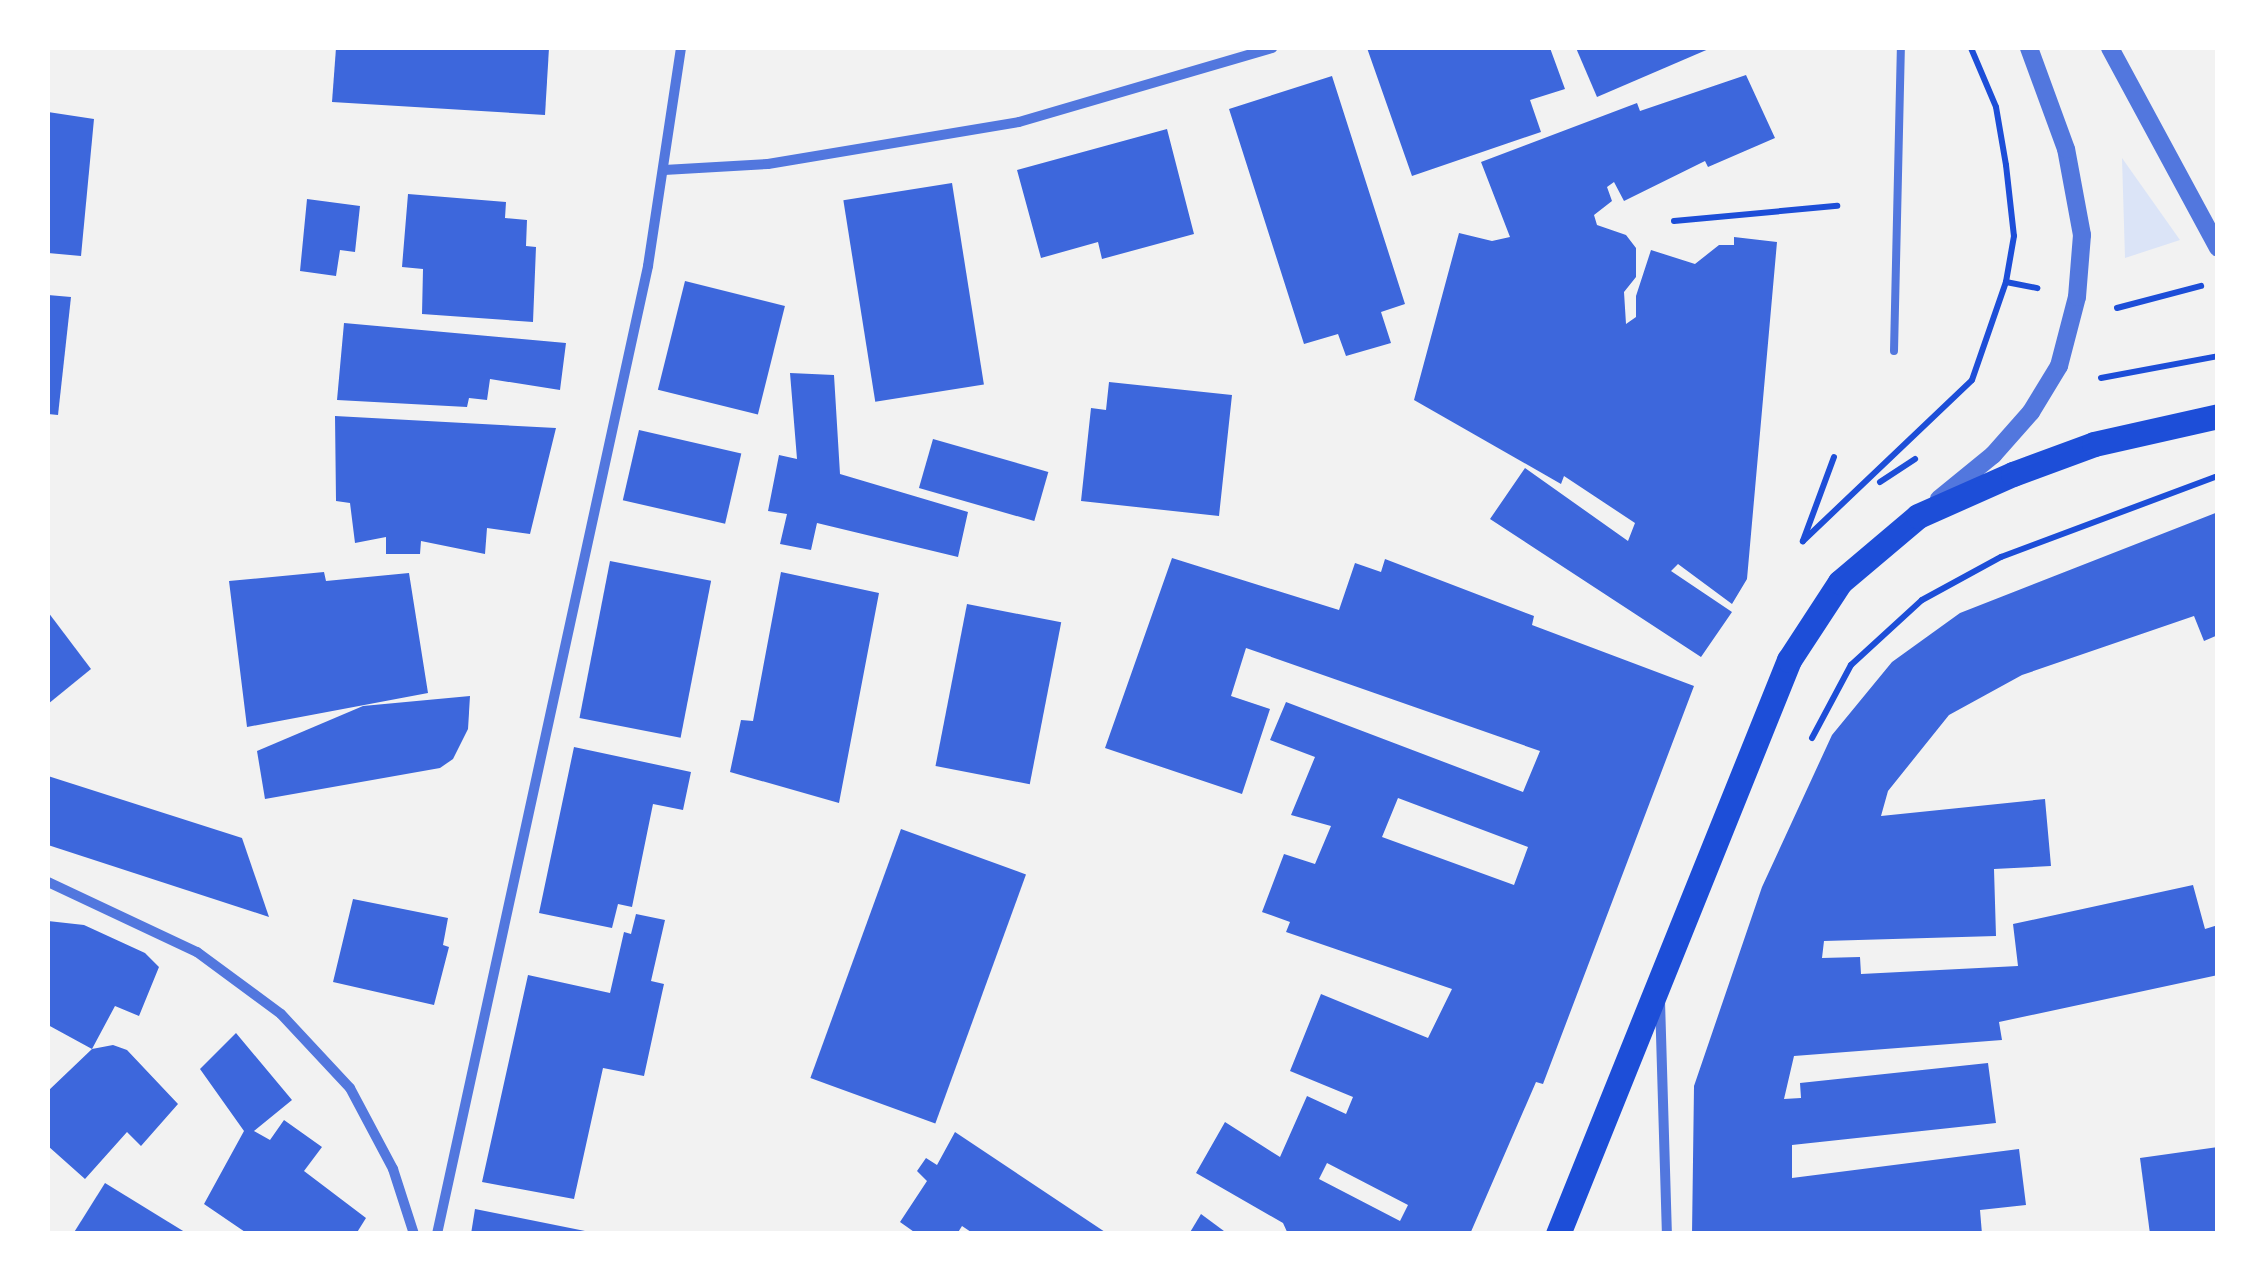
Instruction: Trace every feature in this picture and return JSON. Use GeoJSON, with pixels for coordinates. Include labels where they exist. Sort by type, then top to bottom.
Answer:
{"type":"FeatureCollection","features":[{"type":"Feature","properties":{"kind":"main road"},"geometry":{"type":"LineString","coordinates":[[1558,1234],[1659,970],[1811,621],[1872,550],[1918,516],[2094,444],[2218,416]]}},
{"type":"Feature","properties":{"kind":"street"},"geometry":{"type":"LineString","coordinates":[[437,1234],[570,645],[664,170],[681,48]]}},
{"type":"Feature","properties":{"kind":"street"},"geometry":{"type":"LineString","coordinates":[[664,170],[768,164],[1019,122],[1272,48]]}},
{"type":"Feature","properties":{"kind":"street"},"geometry":{"type":"LineString","coordinates":[[1918,516],[1993,455],[2030,412],[2060,366],[2077,297],[2082,235],[2066,149],[2029,48]]}},
{"type":"Feature","properties":{"kind":"street"},"geometry":{"type":"LineString","coordinates":[[2110,48],[2218,248]]}},
{"type":"Feature","properties":{"kind":"street"},"geometry":{"type":"LineString","coordinates":[[48,882],[198,952],[281,1014],[350,1088],[393,1169],[414,1234]]}},
{"type":"Feature","properties":{"kind":"street"},"geometry":{"type":"LineString","coordinates":[[1659,970],[1666,1234]]}},
{"type":"Feature","properties":{"kind":"lane"},"geometry":{"type":"LineString","coordinates":[[1894,351],[1901,48]]}},
{"type":"Feature","properties":{"kind":"path"},"geometry":{"type":"LineString","coordinates":[[1834,457],[1802,541],[1972,380],[2006,282],[2014,236],[2006,165],[1996,106],[1971,48]]}},
{"type":"Feature","properties":{"kind":"path"},"geometry":{"type":"LineString","coordinates":[[1674,221],[1837,206]]}},
{"type":"Feature","properties":{"kind":"path"},"geometry":{"type":"LineString","coordinates":[[2006,282],[2123,310],[2218,280]]}},
{"type":"Feature","properties":{"kind":"path"},"geometry":{"type":"LineString","coordinates":[[1808,746],[1850,664],[1922,600],[2001,558],[2218,476]]}},
{"type":"Feature","properties":{"kind":"shaded area"},"geometry":{"type":"Polygon","coordinates":[[[2122,158],[2180,240],[2125,258],[2122,158]]]}},
{"type":"Feature","properties":{"kind":"building"},"geometry":{"type":"Polygon","coordinates":[[[336,48],[549,48],[545,115],[332,102],[336,48]]]}},
{"type":"Feature","properties":{"kind":"building"},"geometry":{"type":"Polygon","coordinates":[[[1367,48],[1550,48],[1565,89],[1530,100],[1541,132],[1412,176],[1367,48]]]}},
{"type":"Feature","properties":{"kind":"building"},"geometry":{"type":"Polygon","coordinates":[[[1576,48],[1711,48],[1597,97],[1576,48]]]}},
{"type":"Feature","properties":{"kind":"building"},"geometry":{"type":"Polygon","coordinates":[[[1746,75],[1775,138],[1708,167],[1705,161],[1624,201],[1614,182],[1607,187],[1612,201],[1594,215],[1597,225],[1626,235],[1636,248],[1636,277],[1624,292],[1626,324],[1636,317],[1636,296],[1651,250],[1695,264],[1719,245],[1734,245],[1734,237],[1777,242],[1747,579],[1732,604],[1678,564],[1671,571],[1732,612],[1701,657],[1490,519],[1525,468],[1628,541],[1635,523],[1564,476],[1561,484],[1414,400],[1459,233],[1492,241],[1510,237],[1481,162],[1637,103],[1640,111],[1746,75]]]}},
{"type":"Feature","properties":{"kind":"building"},"geometry":{"type":"Polygon","coordinates":[[[1332,76],[1405,304],[1381,312],[1391,343],[1346,356],[1338,334],[1304,344],[1229,109],[1332,76]]]}},
{"type":"Feature","properties":{"kind":"building"},"geometry":{"type":"Polygon","coordinates":[[[48,112],[94,119],[81,256],[48,253],[48,112]]]}},
{"type":"Feature","properties":{"kind":"building"},"geometry":{"type":"Polygon","coordinates":[[[1167,129],[1194,234],[1102,259],[1098,242],[1041,258],[1017,170],[1167,129]]]}},
{"type":"Feature","properties":{"kind":"building"},"geometry":{"type":"Polygon","coordinates":[[[952,183],[984,384],[875,402],[843,200],[952,183]]]}},
{"type":"Feature","properties":{"kind":"building"},"geometry":{"type":"Polygon","coordinates":[[[408,194],[506,202],[505,218],[527,220],[526,246],[536,247],[533,322],[422,314],[423,269],[402,267],[408,194]]]}},
{"type":"Feature","properties":{"kind":"building"},"geometry":{"type":"Polygon","coordinates":[[[307,199],[360,206],[355,252],[340,250],[336,276],[300,271],[307,199]]]}},
{"type":"Feature","properties":{"kind":"building"},"geometry":{"type":"Polygon","coordinates":[[[685,281],[785,306],[758,415],[658,390],[685,281]]]}},
{"type":"Feature","properties":{"kind":"building"},"geometry":{"type":"Polygon","coordinates":[[[48,295],[71,297],[58,415],[48,414],[48,295]]]}},
{"type":"Feature","properties":{"kind":"building"},"geometry":{"type":"Polygon","coordinates":[[[344,323],[566,343],[560,390],[490,379],[487,400],[469,398],[467,407],[337,400],[344,323]]]}},
{"type":"Feature","properties":{"kind":"building"},"geometry":{"type":"Polygon","coordinates":[[[790,373],[834,375],[840,474],[968,512],[958,557],[817,523],[811,550],[780,544],[787,514],[768,511],[779,455],[797,459],[790,373]]]}},
{"type":"Feature","properties":{"kind":"building"},"geometry":{"type":"Polygon","coordinates":[[[1109,382],[1232,395],[1219,516],[1081,501],[1091,408],[1106,410],[1109,382]]]}},
{"type":"Feature","properties":{"kind":"building"},"geometry":{"type":"Polygon","coordinates":[[[335,416],[556,428],[530,534],[487,528],[485,554],[421,541],[420,554],[386,554],[386,537],[355,543],[350,503],[336,501],[335,416]]]}},
{"type":"Feature","properties":{"kind":"building"},"geometry":{"type":"Polygon","coordinates":[[[639,430],[741,454],[725,524],[623,500],[639,430]]]}},
{"type":"Feature","properties":{"kind":"building"},"geometry":{"type":"Polygon","coordinates":[[[933,439],[1048,472],[1034,521],[919,488],[933,439]]]}},
{"type":"Feature","properties":{"kind":"building"},"geometry":{"type":"Polygon","coordinates":[[[2218,512],[2218,635],[2204,641],[2194,616],[2022,675],[1949,715],[1888,791],[1881,816],[2045,799],[2051,866],[1994,869],[1996,936],[1824,941],[1822,958],[1860,957],[1861,974],[2018,966],[2013,924],[2193,885],[2205,929],[2218,925],[2218,975],[1999,1022],[2002,1040],[1794,1056],[1784,1099],[1801,1098],[1800,1083],[1988,1063],[1996,1123],[1792,1145],[1792,1178],[2019,1149],[2026,1205],[1980,1210],[1982,1234],[1692,1234],[1694,1086],[1762,887],[1832,735],[1892,662],[1960,613],[2218,512]]]}},
{"type":"Feature","properties":{"kind":"building"},"geometry":{"type":"Polygon","coordinates":[[[1172,558],[1339,610],[1355,563],[1381,572],[1385,559],[1534,616],[1532,625],[1694,686],[1543,1084],[1536,1082],[1470,1234],[1288,1234],[1283,1223],[1196,1173],[1225,1122],[1280,1157],[1307,1096],[1346,1114],[1353,1097],[1290,1071],[1321,994],[1428,1038],[1452,989],[1286,932],[1290,922],[1262,912],[1284,854],[1315,864],[1331,826],[1291,815],[1315,757],[1270,740],[1286,702],[1523,792],[1540,751],[1246,648],[1231,696],[1270,709],[1242,794],[1105,748],[1172,558]],[[1398,798],[1382,837],[1514,885],[1528,847],[1398,798]],[[1327,1163],[1319,1179],[1400,1221],[1408,1205],[1327,1163]]]}},
{"type":"Feature","properties":{"kind":"building"},"geometry":{"type":"Polygon","coordinates":[[[610,561],[711,581],[681,738],[579,718],[610,561]]]}},
{"type":"Feature","properties":{"kind":"building"},"geometry":{"type":"Polygon","coordinates":[[[324,572],[326,581],[409,573],[428,693],[247,727],[229,581],[324,572]]]}},
{"type":"Feature","properties":{"kind":"building"},"geometry":{"type":"Polygon","coordinates":[[[781,572],[879,593],[839,803],[730,772],[741,720],[753,721],[781,572]]]}},
{"type":"Feature","properties":{"kind":"building"},"geometry":{"type":"Polygon","coordinates":[[[967,604],[1061,622],[1030,784],[936,766],[967,604]]]}},
{"type":"Feature","properties":{"kind":"building"},"geometry":{"type":"Polygon","coordinates":[[[48,612],[91,669],[48,704],[48,612]]]}},
{"type":"Feature","properties":{"kind":"building"},"geometry":{"type":"Polygon","coordinates":[[[470,696],[468,729],[453,759],[440,768],[265,799],[257,751],[363,706],[470,696]]]}},
{"type":"Feature","properties":{"kind":"building"},"geometry":{"type":"Polygon","coordinates":[[[574,747],[691,772],[683,810],[653,804],[632,907],[618,904],[612,928],[539,913],[574,747]]]}},
{"type":"Feature","properties":{"kind":"building"},"geometry":{"type":"Polygon","coordinates":[[[48,776],[242,838],[269,917],[48,845],[48,776]]]}},
{"type":"Feature","properties":{"kind":"building"},"geometry":{"type":"Polygon","coordinates":[[[901,829],[1026,874],[935,1124],[810,1078],[901,829]]]}},
{"type":"Feature","properties":{"kind":"building"},"geometry":{"type":"Polygon","coordinates":[[[353,899],[448,918],[443,945],[449,947],[434,1005],[333,982],[353,899]]]}},
{"type":"Feature","properties":{"kind":"building"},"geometry":{"type":"Polygon","coordinates":[[[636,914],[665,920],[651,981],[664,984],[644,1076],[603,1068],[574,1199],[482,1182],[528,975],[610,993],[624,932],[631,934],[636,914]]]}},
{"type":"Feature","properties":{"kind":"building"},"geometry":{"type":"Polygon","coordinates":[[[48,921],[84,925],[145,953],[159,967],[139,1016],[115,1006],[92,1049],[48,1025],[48,921]]]}},
{"type":"Feature","properties":{"kind":"building"},"geometry":{"type":"Polygon","coordinates":[[[236,1033],[292,1100],[254,1131],[270,1140],[284,1120],[322,1147],[304,1171],[366,1218],[356,1234],[248,1234],[204,1204],[244,1131],[200,1069],[236,1033]]]}},
{"type":"Feature","properties":{"kind":"building"},"geometry":{"type":"Polygon","coordinates":[[[113,1045],[127,1050],[178,1104],[141,1146],[127,1132],[85,1179],[48,1146],[48,1091],[92,1049],[113,1045]]]}},
{"type":"Feature","properties":{"kind":"building"},"geometry":{"type":"Polygon","coordinates":[[[955,1132],[1108,1234],[974,1234],[962,1226],[957,1234],[917,1234],[900,1222],[927,1181],[917,1171],[926,1158],[937,1165],[955,1132]]]}},
{"type":"Feature","properties":{"kind":"building"},"geometry":{"type":"Polygon","coordinates":[[[2218,1147],[2218,1234],[2150,1234],[2140,1158],[2218,1147]]]}},
{"type":"Feature","properties":{"kind":"building"},"geometry":{"type":"Polygon","coordinates":[[[105,1183],[188,1234],[73,1234],[105,1183]]]}},
{"type":"Feature","properties":{"kind":"building"},"geometry":{"type":"Polygon","coordinates":[[[475,1209],[590,1232],[471,1234],[475,1209]]]}},
{"type":"Feature","properties":{"kind":"building"},"geometry":{"type":"Polygon","coordinates":[[[1201,1214],[1228,1234],[1189,1234],[1201,1214]]]}}]}
